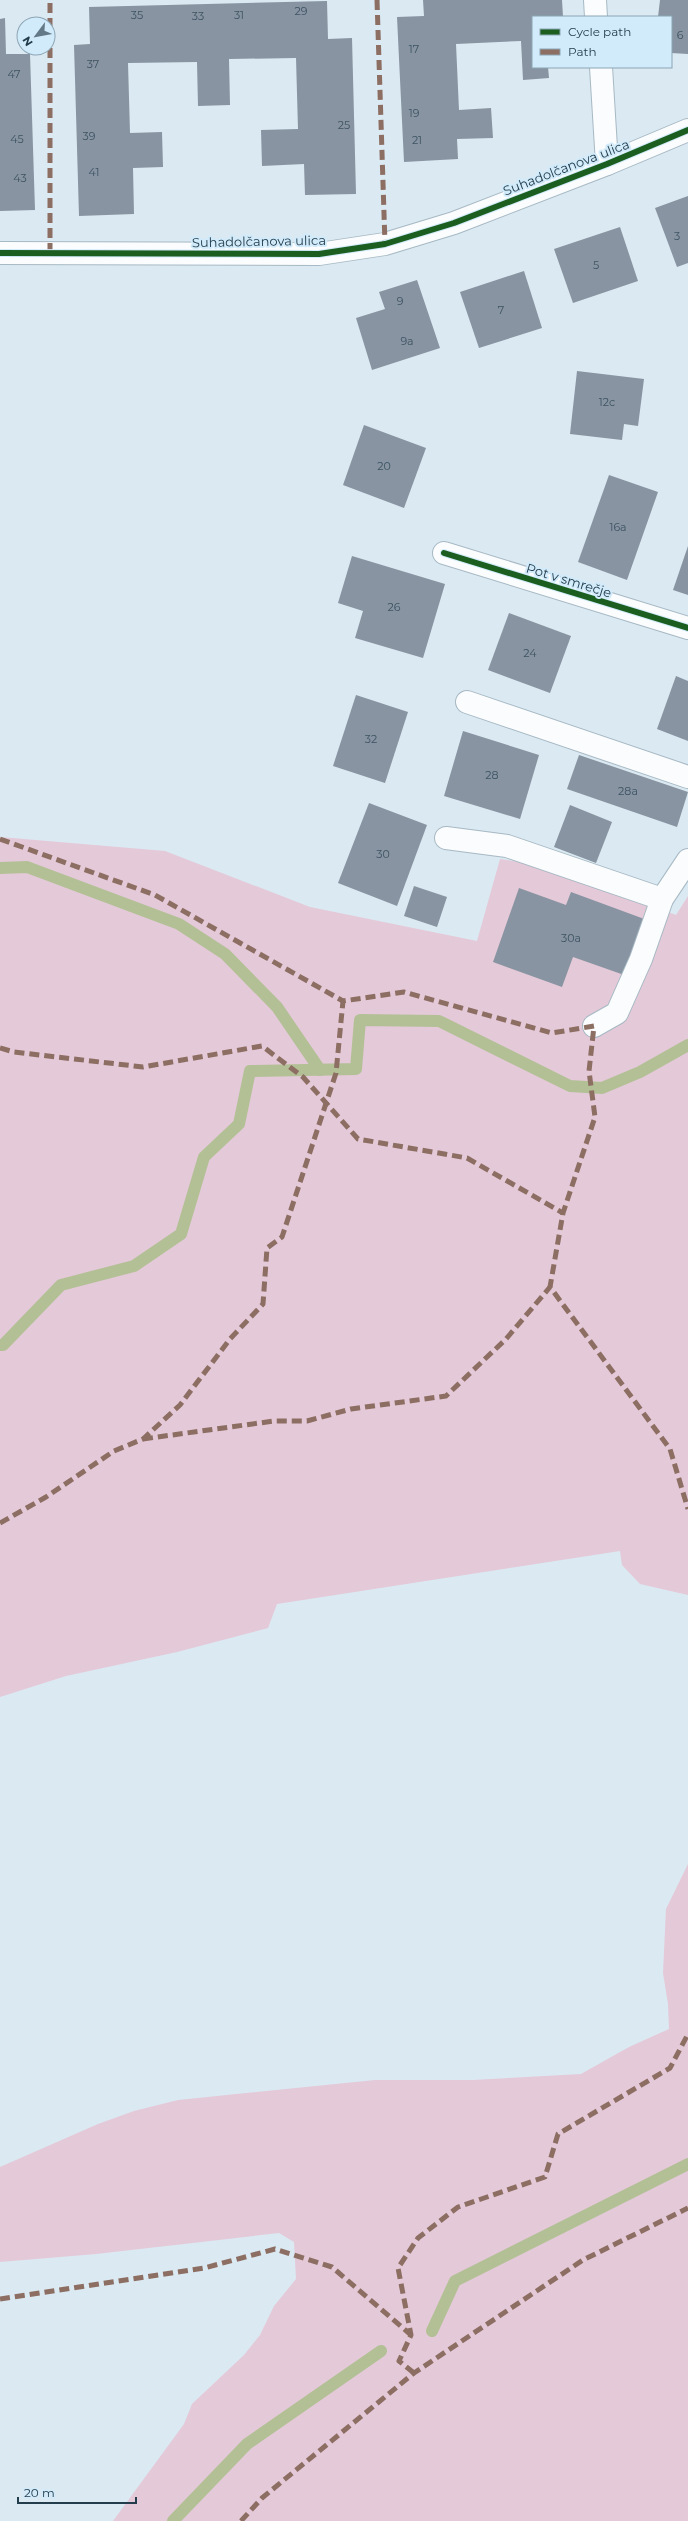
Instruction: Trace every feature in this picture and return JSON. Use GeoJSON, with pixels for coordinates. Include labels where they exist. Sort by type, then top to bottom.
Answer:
{"type":"FeatureCollection","features":[{"type":"Feature","properties":{"kind":"street"},"geometry":{"type":"LineString","coordinates":[[595,0],[596,16]]}},
{"type":"Feature","properties":{"kind":"street","name":"Suhadolčanova ulica"},"geometry":{"type":"LineString","coordinates":[[601,68],[607,164]]}},
{"type":"Feature","properties":{"kind":"street","name":"Suhadolčanova ulica"},"geometry":{"type":"LineString","coordinates":[[0,253],[319,254],[385,244],[454,223],[607,164],[688,130]]}},
{"type":"Feature","properties":{"kind":"street","name":"Pot v smrečje"},"geometry":{"type":"LineString","coordinates":[[444,553],[688,628]]}},
{"type":"Feature","properties":{"kind":"street"},"geometry":{"type":"LineString","coordinates":[[467,702],[688,777]]}},
{"type":"Feature","properties":{"kind":"street"},"geometry":{"type":"LineString","coordinates":[[446,838],[507,846],[662,899]]}},
{"type":"Feature","properties":{"kind":"street"},"geometry":{"type":"LineString","coordinates":[[594,1026],[617,1013],[641,959],[662,899],[688,860]]}},
{"type":"Feature","properties":{"kind":"shaded area"},"geometry":{"type":"Polygon","coordinates":[[[0,837],[165,851],[310,907],[477,941],[500,859],[540,865],[676,915],[688,896],[688,1595],[640,1584],[622,1565],[620,1551],[277,1604],[268,1628],[177,1652],[66,1676],[0,1697],[0,837]]]}},
{"type":"Feature","properties":{"kind":"shaded area"},"geometry":{"type":"Polygon","coordinates":[[[688,1864],[688,2521],[113,2521],[184,2424],[192,2404],[244,2355],[260,2335],[274,2306],[296,2279],[294,2242],[279,2233],[96,2254],[0,2262],[0,2167],[98,2124],[134,2111],[178,2100],[375,2080],[473,2080],[581,2074],[629,2047],[669,2029],[668,2004],[663,1973],[666,1909],[688,1864]]]}},
{"type":"Feature","properties":{"kind":"building"},"geometry":{"type":"Polygon","coordinates":[[[423,0],[562,0],[563,16],[532,16],[532,68],[548,68],[549,78],[523,80],[521,41],[456,44],[459,110],[491,108],[493,138],[457,139],[458,159],[404,162],[397,17],[424,16],[423,0]]]}},
{"type":"Feature","properties":{"kind":"building"},"geometry":{"type":"Polygon","coordinates":[[[660,0],[688,0],[688,54],[672,53],[672,16],[658,16],[660,0]]]}},
{"type":"Feature","properties":{"kind":"building"},"geometry":{"type":"Polygon","coordinates":[[[327,1],[328,39],[352,38],[356,194],[305,195],[304,164],[262,166],[261,130],[298,129],[296,58],[229,59],[230,105],[198,106],[197,62],[128,63],[130,133],[162,132],[163,167],[133,168],[134,214],[79,216],[74,45],[90,44],[89,7],[327,1]]]}},
{"type":"Feature","properties":{"kind":"building"},"geometry":{"type":"Polygon","coordinates":[[[5,18],[6,54],[30,56],[35,210],[0,211],[0,19],[5,18]]]}},
{"type":"Feature","properties":{"kind":"building"},"geometry":{"type":"Polygon","coordinates":[[[688,196],[688,263],[677,267],[655,208],[688,196]]]}},
{"type":"Feature","properties":{"kind":"building"},"geometry":{"type":"Polygon","coordinates":[[[620,227],[638,281],[573,303],[554,249],[620,227]]]}},
{"type":"Feature","properties":{"kind":"building"},"geometry":{"type":"Polygon","coordinates":[[[524,271],[542,328],[479,348],[460,292],[524,271]]]}},
{"type":"Feature","properties":{"kind":"building"},"geometry":{"type":"Polygon","coordinates":[[[417,280],[440,348],[372,370],[356,318],[385,309],[379,292],[417,280]]]}},
{"type":"Feature","properties":{"kind":"building"},"geometry":{"type":"Polygon","coordinates":[[[577,371],[644,379],[638,426],[624,424],[622,440],[570,434],[577,371]]]}},
{"type":"Feature","properties":{"kind":"building"},"geometry":{"type":"Polygon","coordinates":[[[364,425],[426,448],[404,508],[343,485],[364,425]]]}},
{"type":"Feature","properties":{"kind":"building"},"geometry":{"type":"Polygon","coordinates":[[[609,475],[658,492],[627,580],[578,562],[609,475]]]}},
{"type":"Feature","properties":{"kind":"building"},"geometry":{"type":"Polygon","coordinates":[[[688,546],[688,595],[673,590],[688,546]]]}},
{"type":"Feature","properties":{"kind":"building"},"geometry":{"type":"Polygon","coordinates":[[[352,556],[445,584],[423,658],[355,638],[363,611],[338,603],[352,556]]]}},
{"type":"Feature","properties":{"kind":"building"},"geometry":{"type":"Polygon","coordinates":[[[509,613],[571,636],[550,693],[488,670],[509,613]]]}},
{"type":"Feature","properties":{"kind":"building"},"geometry":{"type":"Polygon","coordinates":[[[676,676],[688,681],[688,741],[657,729],[676,676]]]}},
{"type":"Feature","properties":{"kind":"building"},"geometry":{"type":"Polygon","coordinates":[[[356,695],[408,712],[385,783],[333,766],[356,695]]]}},
{"type":"Feature","properties":{"kind":"building"},"geometry":{"type":"Polygon","coordinates":[[[463,731],[539,755],[520,819],[444,796],[463,731]]]}},
{"type":"Feature","properties":{"kind":"building"},"geometry":{"type":"Polygon","coordinates":[[[579,755],[688,792],[677,827],[567,789],[579,755]]]}},
{"type":"Feature","properties":{"kind":"building"},"geometry":{"type":"Polygon","coordinates":[[[369,803],[427,825],[397,906],[338,883],[369,803]]]}},
{"type":"Feature","properties":{"kind":"building"},"geometry":{"type":"Polygon","coordinates":[[[570,805],[612,822],[596,863],[554,847],[570,805]]]}},
{"type":"Feature","properties":{"kind":"building"},"geometry":{"type":"Polygon","coordinates":[[[414,886],[447,897],[437,927],[404,916],[414,886]]]}},
{"type":"Feature","properties":{"kind":"building"},"geometry":{"type":"Polygon","coordinates":[[[519,888],[566,905],[571,892],[647,920],[627,976],[573,957],[562,987],[493,962],[519,888]]]}},
{"type":"Feature","properties":{"kind":"waterway"},"geometry":{"type":"LineString","coordinates":[[0,868],[27,867],[179,924],[225,954],[277,1007],[320,1070]]}},
{"type":"Feature","properties":{"kind":"waterway"},"geometry":{"type":"LineString","coordinates":[[0,1345],[3,1345],[61,1285],[134,1266],[181,1234],[204,1157],[239,1124],[250,1071],[356,1069],[360,1020],[439,1021],[570,1086],[602,1088],[640,1072],[688,1045]]}},
{"type":"Feature","properties":{"kind":"waterway"},"geometry":{"type":"LineString","coordinates":[[432,2331],[455,2281],[688,2164]]}},
{"type":"Feature","properties":{"kind":"waterway"},"geometry":{"type":"LineString","coordinates":[[173,2521],[247,2444],[381,2351]]}},
{"type":"Feature","properties":{"kind":"marked path"},"geometry":{"type":"LineString","coordinates":[[50,0],[50,253]]}},
{"type":"Feature","properties":{"kind":"marked path"},"geometry":{"type":"LineString","coordinates":[[377,0],[385,244]]}},
{"type":"Feature","properties":{"kind":"marked path"},"geometry":{"type":"LineString","coordinates":[[0,839],[155,895],[343,1001]]}},
{"type":"Feature","properties":{"kind":"marked path"},"geometry":{"type":"LineString","coordinates":[[0,1523],[46,1497],[114,1451],[143,1439],[180,1405],[230,1339],[263,1304],[267,1248],[282,1237],[336,1073],[343,1001],[404,992],[552,1033],[594,1026],[589,1071],[595,1117],[563,1213],[550,1287],[670,1449],[688,1509]]}},
{"type":"Feature","properties":{"kind":"marked path"},"geometry":{"type":"LineString","coordinates":[[0,1048],[14,1052],[143,1067],[262,1046],[303,1077],[358,1139],[467,1158],[563,1213]]}},
{"type":"Feature","properties":{"kind":"marked path"},"geometry":{"type":"LineString","coordinates":[[143,1439],[274,1421],[307,1421],[351,1409],[446,1396],[506,1339],[550,1287]]}},
{"type":"Feature","properties":{"kind":"marked path"},"geometry":{"type":"LineString","coordinates":[[414,2373],[399,2361],[411,2335],[398,2268],[418,2238],[458,2207],[545,2177],[558,2134],[670,2068],[688,2034]]}},
{"type":"Feature","properties":{"kind":"marked path"},"geometry":{"type":"LineString","coordinates":[[241,2521],[262,2498],[414,2373],[583,2260],[688,2208]]}},
{"type":"Feature","properties":{"kind":"marked path"},"geometry":{"type":"LineString","coordinates":[[0,2299],[204,2268],[275,2249],[332,2267],[411,2335]]}},
{"type":"Feature","properties":{"kind":"cycle path"},"geometry":{"type":"LineString","coordinates":[[0,253],[319,254],[385,244],[454,223],[607,164],[688,130]]}},
{"type":"Feature","properties":{"kind":"cycle path"},"geometry":{"type":"LineString","coordinates":[[444,553],[688,628]]}}]}
